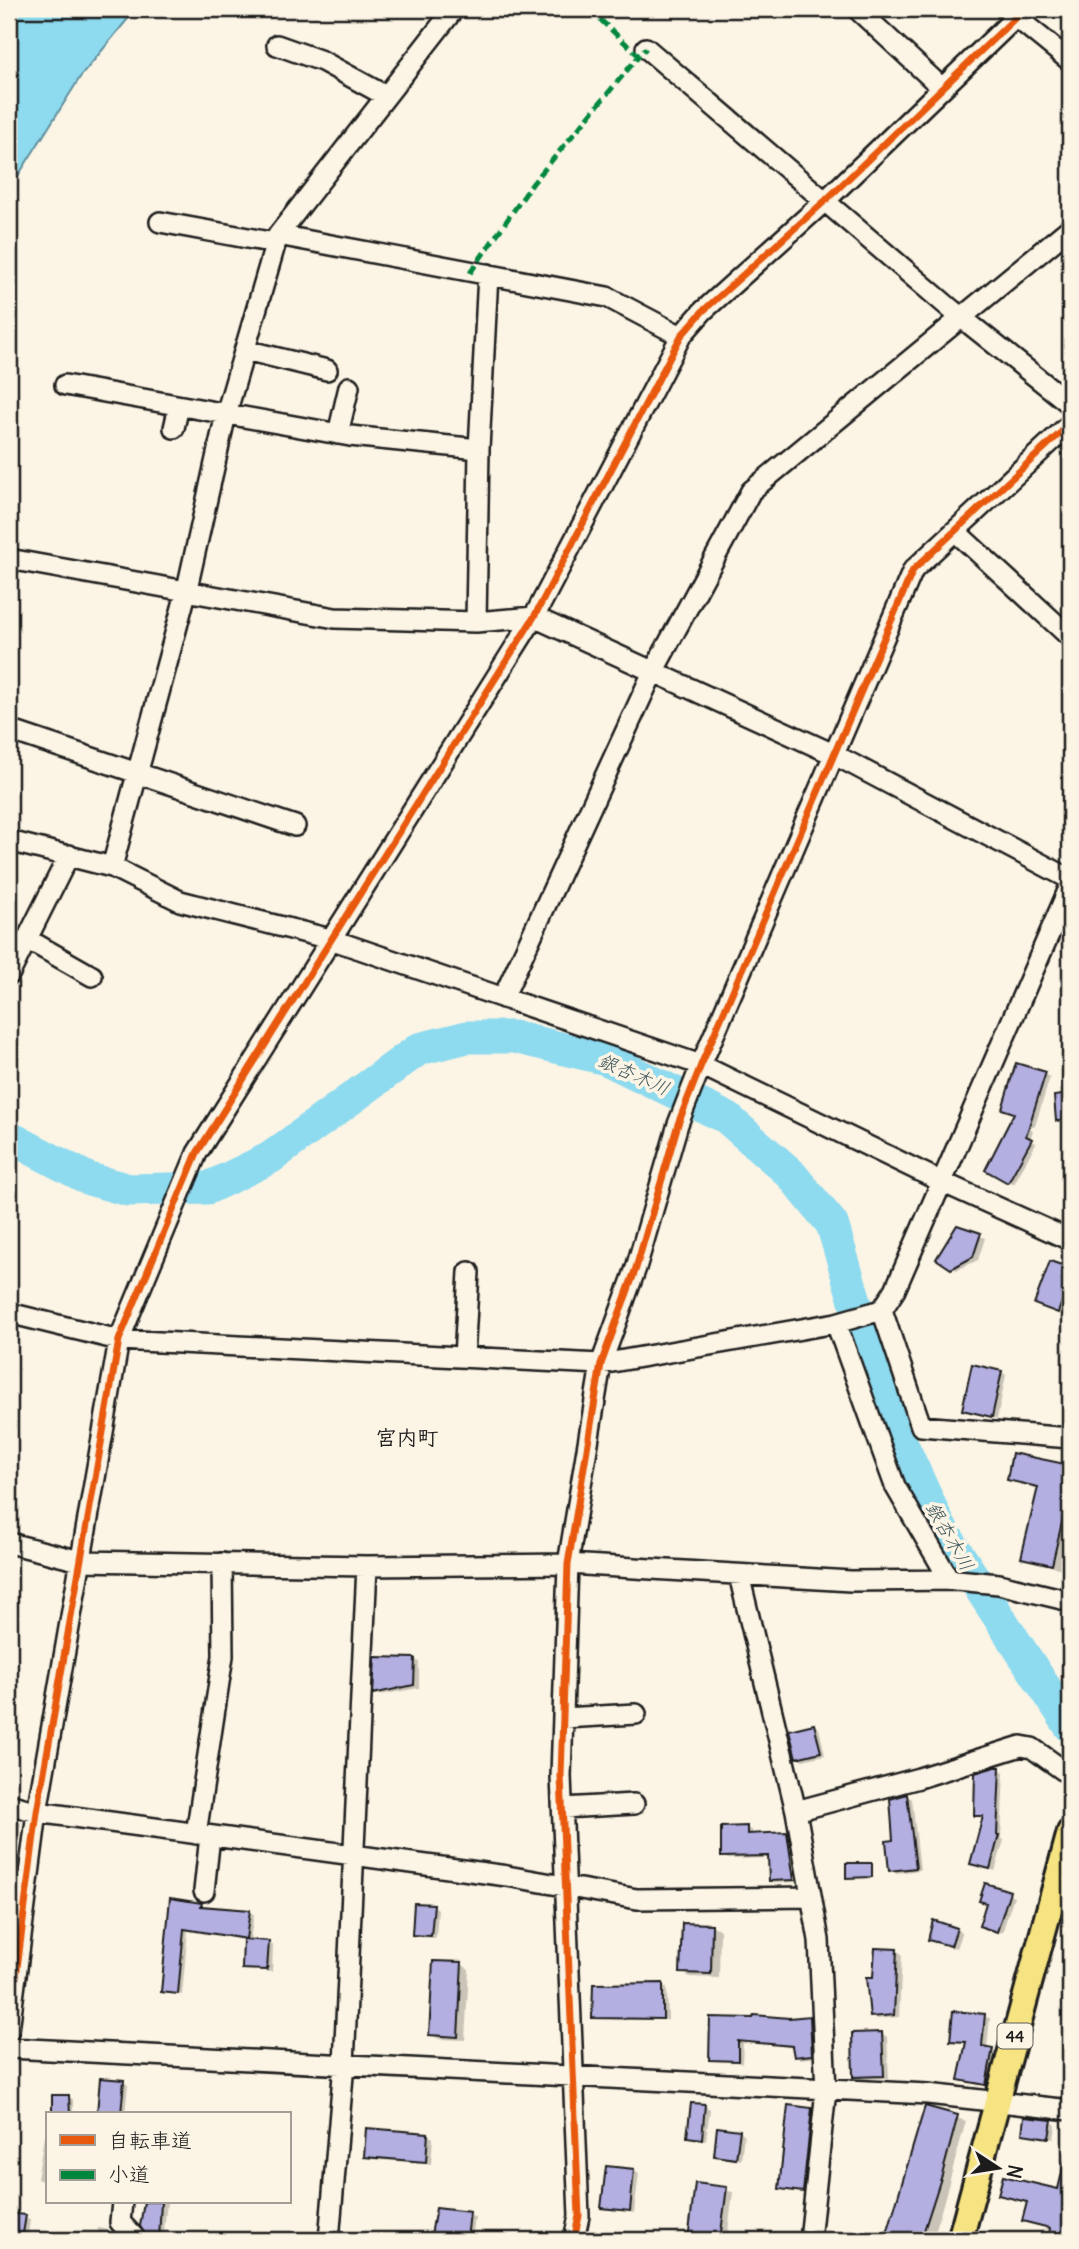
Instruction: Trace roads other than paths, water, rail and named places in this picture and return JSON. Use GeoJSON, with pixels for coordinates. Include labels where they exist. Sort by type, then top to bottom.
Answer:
{"type":"FeatureCollection","features":[{"type":"Feature","properties":{"kind":"main road","name":"44"},"geometry":{"type":"LineString","coordinates":[[960,2240],[1070,1832]]}},
{"type":"Feature","properties":{"kind":"street"},"geometry":{"type":"LineString","coordinates":[[112,867],[186,593],[226,414],[277,239],[454,9]]}},
{"type":"Feature","properties":{"kind":"street"},"geometry":{"type":"LineString","coordinates":[[857,9],[942,88]]}},
{"type":"Feature","properties":{"kind":"street"},"geometry":{"type":"LineString","coordinates":[[9,2030],[37,1812],[119,1340],[170,1211],[197,1153],[534,617],[681,336],[703,311],[826,200],[942,88],[1011,13],[1070,61]]}},
{"type":"Feature","properties":{"kind":"street"},"geometry":{"type":"LineString","coordinates":[[277,45],[386,96]]}},
{"type":"Feature","properties":{"kind":"street"},"geometry":{"type":"LineString","coordinates":[[646,48],[960,316],[1070,404]]}},
{"type":"Feature","properties":{"kind":"street"},"geometry":{"type":"LineString","coordinates":[[160,222],[488,274],[607,297],[681,336]]}},
{"type":"Feature","properties":{"kind":"street"},"geometry":{"type":"LineString","coordinates":[[503,998],[653,671],[751,491],[1070,228]]}},
{"type":"Feature","properties":{"kind":"street"},"geometry":{"type":"LineString","coordinates":[[476,622],[479,449],[488,274]]}},
{"type":"Feature","properties":{"kind":"street"},"geometry":{"type":"LineString","coordinates":[[245,350],[327,370]]}},
{"type":"Feature","properties":{"kind":"street"},"geometry":{"type":"LineString","coordinates":[[65,385],[338,434],[479,449]]}},
{"type":"Feature","properties":{"kind":"street"},"geometry":{"type":"LineString","coordinates":[[338,434],[349,387]]}},
{"type":"Feature","properties":{"kind":"street"},"geometry":{"type":"LineString","coordinates":[[174,428],[179,406]]}},
{"type":"Feature","properties":{"kind":"street"},"geometry":{"type":"LineString","coordinates":[[575,2240],[579,2216],[563,1808],[563,1718],[568,1564],[601,1364],[636,1268],[678,1124],[701,1065],[913,570],[1070,424]]}},
{"type":"Feature","properties":{"kind":"street"},"geometry":{"type":"LineString","coordinates":[[955,531],[1070,637]]}},
{"type":"Feature","properties":{"kind":"street"},"geometry":{"type":"LineString","coordinates":[[9,559],[335,618],[476,622],[534,617],[833,754],[1070,879]]}},
{"type":"Feature","properties":{"kind":"street"},"geometry":{"type":"LineString","coordinates":[[9,730],[295,826]]}},
{"type":"Feature","properties":{"kind":"street"},"geometry":{"type":"LineString","coordinates":[[9,841],[112,867],[180,901],[330,939],[701,1065],[942,1182],[1070,1240]]}},
{"type":"Feature","properties":{"kind":"street"},"geometry":{"type":"LineString","coordinates":[[9,975],[69,855]]}},
{"type":"Feature","properties":{"kind":"street"},"geometry":{"type":"LineString","coordinates":[[9,1313],[119,1340],[601,1364],[836,1323],[882,1310],[895,1290],[1070,886]]}},
{"type":"Feature","properties":{"kind":"street"},"geometry":{"type":"LineString","coordinates":[[27,939],[92,976]]}},
{"type":"Feature","properties":{"kind":"street"},"geometry":{"type":"LineString","coordinates":[[464,1357],[469,1272]]}},
{"type":"Feature","properties":{"kind":"street"},"geometry":{"type":"LineString","coordinates":[[882,1310],[921,1426],[1070,1438]]}},
{"type":"Feature","properties":{"kind":"street"},"geometry":{"type":"LineString","coordinates":[[836,1323],[895,1486],[953,1580]]}},
{"type":"Feature","properties":{"kind":"street"},"geometry":{"type":"LineString","coordinates":[[9,1543],[80,1561],[367,1566],[568,1564],[851,1581],[953,1580],[999,1584],[1070,1601]]}},
{"type":"Feature","properties":{"kind":"street"},"geometry":{"type":"LineString","coordinates":[[204,1891],[203,1835],[223,1656],[222,1563]]}},
{"type":"Feature","properties":{"kind":"street"},"geometry":{"type":"LineString","coordinates":[[329,2240],[344,2064],[367,1566]]}},
{"type":"Feature","properties":{"kind":"street"},"geometry":{"type":"LineString","coordinates":[[739,1575],[796,1811],[820,1940],[827,2090],[810,2240]]}},
{"type":"Feature","properties":{"kind":"street"},"geometry":{"type":"LineString","coordinates":[[563,1718],[636,1714]]}},
{"type":"Feature","properties":{"kind":"street"},"geometry":{"type":"LineString","coordinates":[[796,1811],[919,1778],[1021,1746],[1032,1748],[1070,1776]]}},
{"type":"Feature","properties":{"kind":"street"},"geometry":{"type":"LineString","coordinates":[[9,1804],[37,1812],[568,1886],[637,1899],[811,1897]]}},
{"type":"Feature","properties":{"kind":"street"},"geometry":{"type":"LineString","coordinates":[[563,1808],[634,1804]]}},
{"type":"Feature","properties":{"kind":"street"},"geometry":{"type":"LineString","coordinates":[[9,2048],[928,2094],[1070,2110]]}},
{"type":"Feature","properties":{"kind":"street"},"geometry":{"type":"LineString","coordinates":[[122,2204],[120,2222],[134,2240]]}},
{"type":"Feature","properties":{"kind":"water"},"geometry":{"type":"Polygon","coordinates":[[[9,9],[136,9],[81,76],[9,190],[9,9]]]}},
{"type":"Feature","properties":{"kind":"waterway","name":"銀杏木川"},"geometry":{"type":"LineString","coordinates":[[9,1137],[89,1179],[129,1190],[208,1188],[270,1158],[419,1049],[467,1037],[514,1037],[606,1059],[727,1118],[790,1173],[832,1224],[890,1418],[939,1525],[1070,1726]]}},
{"type":"Feature","properties":{"kind":"district","name":"宮内町"},"geometry":{"type":"Point","coordinates":[407,1438]}}]}
